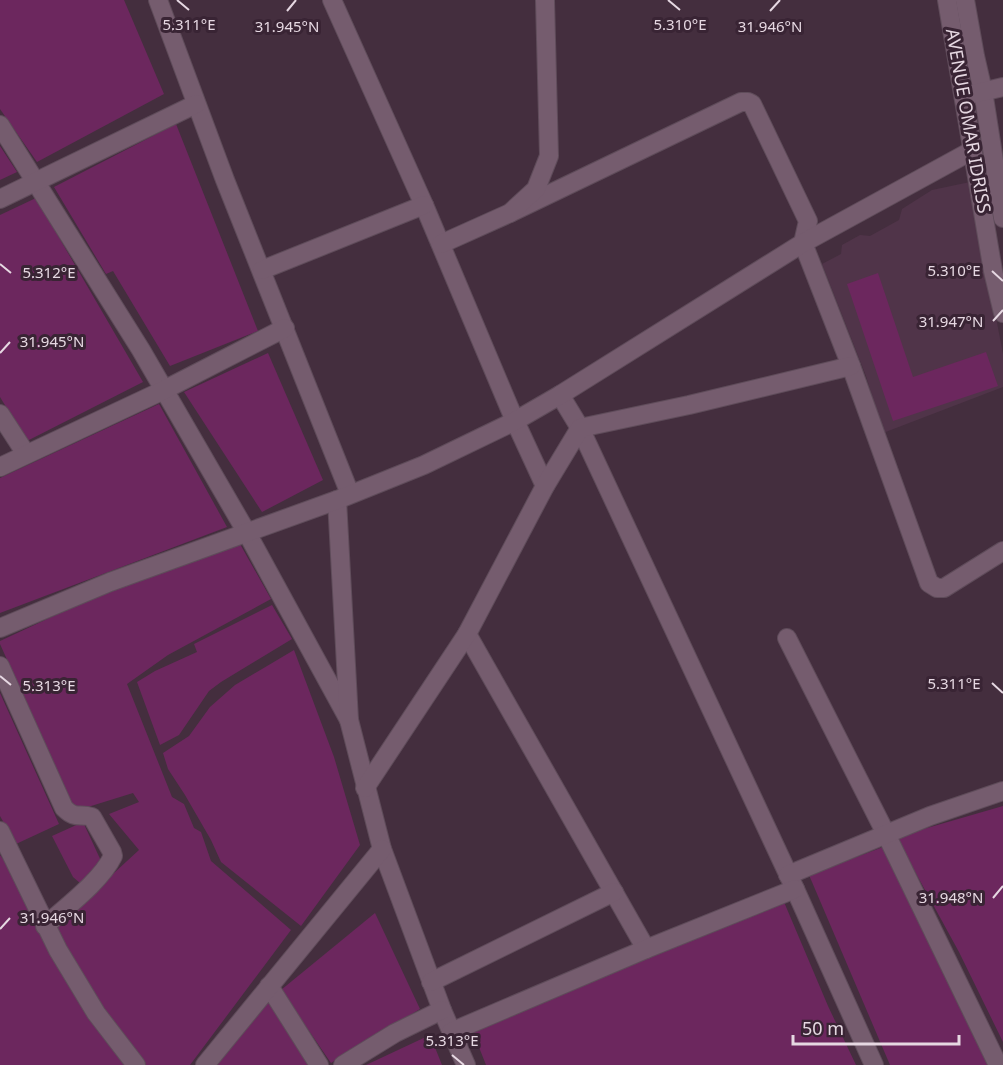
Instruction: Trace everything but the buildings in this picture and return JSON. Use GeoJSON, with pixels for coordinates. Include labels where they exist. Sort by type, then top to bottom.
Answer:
{"type":"FeatureCollection","features":[{"type":"Feature","properties":{"kind":"street"},"geometry":{"type":"LineString","coordinates":[[158,0],[225,180],[285,328],[344,497],[349,720],[382,849],[442,1010],[466,1065]]}},
{"type":"Feature","properties":{"kind":"street"},"geometry":{"type":"LineString","coordinates":[[332,0],[424,205],[515,421],[545,486]]}},
{"type":"Feature","properties":{"kind":"street"},"geometry":{"type":"LineString","coordinates":[[510,213],[536,189],[549,156],[545,0]]}},
{"type":"Feature","properties":{"kind":"street","name":"AVENUE OMAR IDRISS"},"geometry":{"type":"LineString","coordinates":[[947,0],[993,271],[1003,313]]}},
{"type":"Feature","properties":{"kind":"street"},"geometry":{"type":"LineString","coordinates":[[965,0],[983,91],[1003,218]]}},
{"type":"Feature","properties":{"kind":"street"},"geometry":{"type":"LineString","coordinates":[[963,97],[1003,87]]}},
{"type":"Feature","properties":{"kind":"street"},"geometry":{"type":"LineString","coordinates":[[441,244],[731,107],[745,102],[752,104],[808,221],[803,243],[851,366],[929,583],[937,588],[944,588],[1003,551]]}},
{"type":"Feature","properties":{"kind":"street"},"geometry":{"type":"LineString","coordinates":[[0,199],[196,104]]}},
{"type":"Feature","properties":{"kind":"street"},"geometry":{"type":"LineString","coordinates":[[0,125],[141,350],[247,533],[349,720]]}},
{"type":"Feature","properties":{"kind":"street"},"geometry":{"type":"LineString","coordinates":[[0,628],[110,582],[344,497],[424,465],[515,421],[803,243],[973,150]]}},
{"type":"Feature","properties":{"kind":"street"},"geometry":{"type":"LineString","coordinates":[[262,270],[424,205]]}},
{"type":"Feature","properties":{"kind":"street"},"geometry":{"type":"LineString","coordinates":[[0,467],[164,390],[285,328]]}},
{"type":"Feature","properties":{"kind":"street"},"geometry":{"type":"LineString","coordinates":[[365,788],[467,634],[545,486],[580,428],[689,405],[851,366]]}},
{"type":"Feature","properties":{"kind":"street"},"geometry":{"type":"LineString","coordinates":[[560,395],[580,428],[874,1065]]}},
{"type":"Feature","properties":{"kind":"street"},"geometry":{"type":"LineString","coordinates":[[0,414],[26,454]]}},
{"type":"Feature","properties":{"kind":"street"},"geometry":{"type":"LineString","coordinates":[[467,634],[646,949]]}},
{"type":"Feature","properties":{"kind":"street"},"geometry":{"type":"LineString","coordinates":[[788,638],[998,1065]]}},
{"type":"Feature","properties":{"kind":"street"},"geometry":{"type":"LineString","coordinates":[[0,666],[64,808],[78,817],[92,817],[113,856],[93,882],[45,926]]}},
{"type":"Feature","properties":{"kind":"street"},"geometry":{"type":"LineString","coordinates":[[451,1032],[646,949],[791,882],[886,834],[973,800],[1003,791]]}},
{"type":"Feature","properties":{"kind":"street"},"geometry":{"type":"LineString","coordinates":[[0,831],[58,950],[96,1012],[136,1065]]}},
{"type":"Feature","properties":{"kind":"street"},"geometry":{"type":"LineString","coordinates":[[205,1065],[382,849]]}},
{"type":"Feature","properties":{"kind":"street"},"geometry":{"type":"LineString","coordinates":[[431,981],[614,892]]}},
{"type":"Feature","properties":{"kind":"street"},"geometry":{"type":"LineString","coordinates":[[269,986],[319,1065]]}},
{"type":"Feature","properties":{"kind":"street"},"geometry":{"type":"LineString","coordinates":[[343,1065],[395,1033],[442,1010]]}},
{"type":"Feature","properties":{"kind":"shaded area"},"geometry":{"type":"Polygon","coordinates":[[[970,182],[1003,354],[1003,387],[883,433],[866,376],[822,264],[841,254],[842,245],[860,235],[870,236],[899,220],[902,209],[932,190],[970,182]]]}}]}
